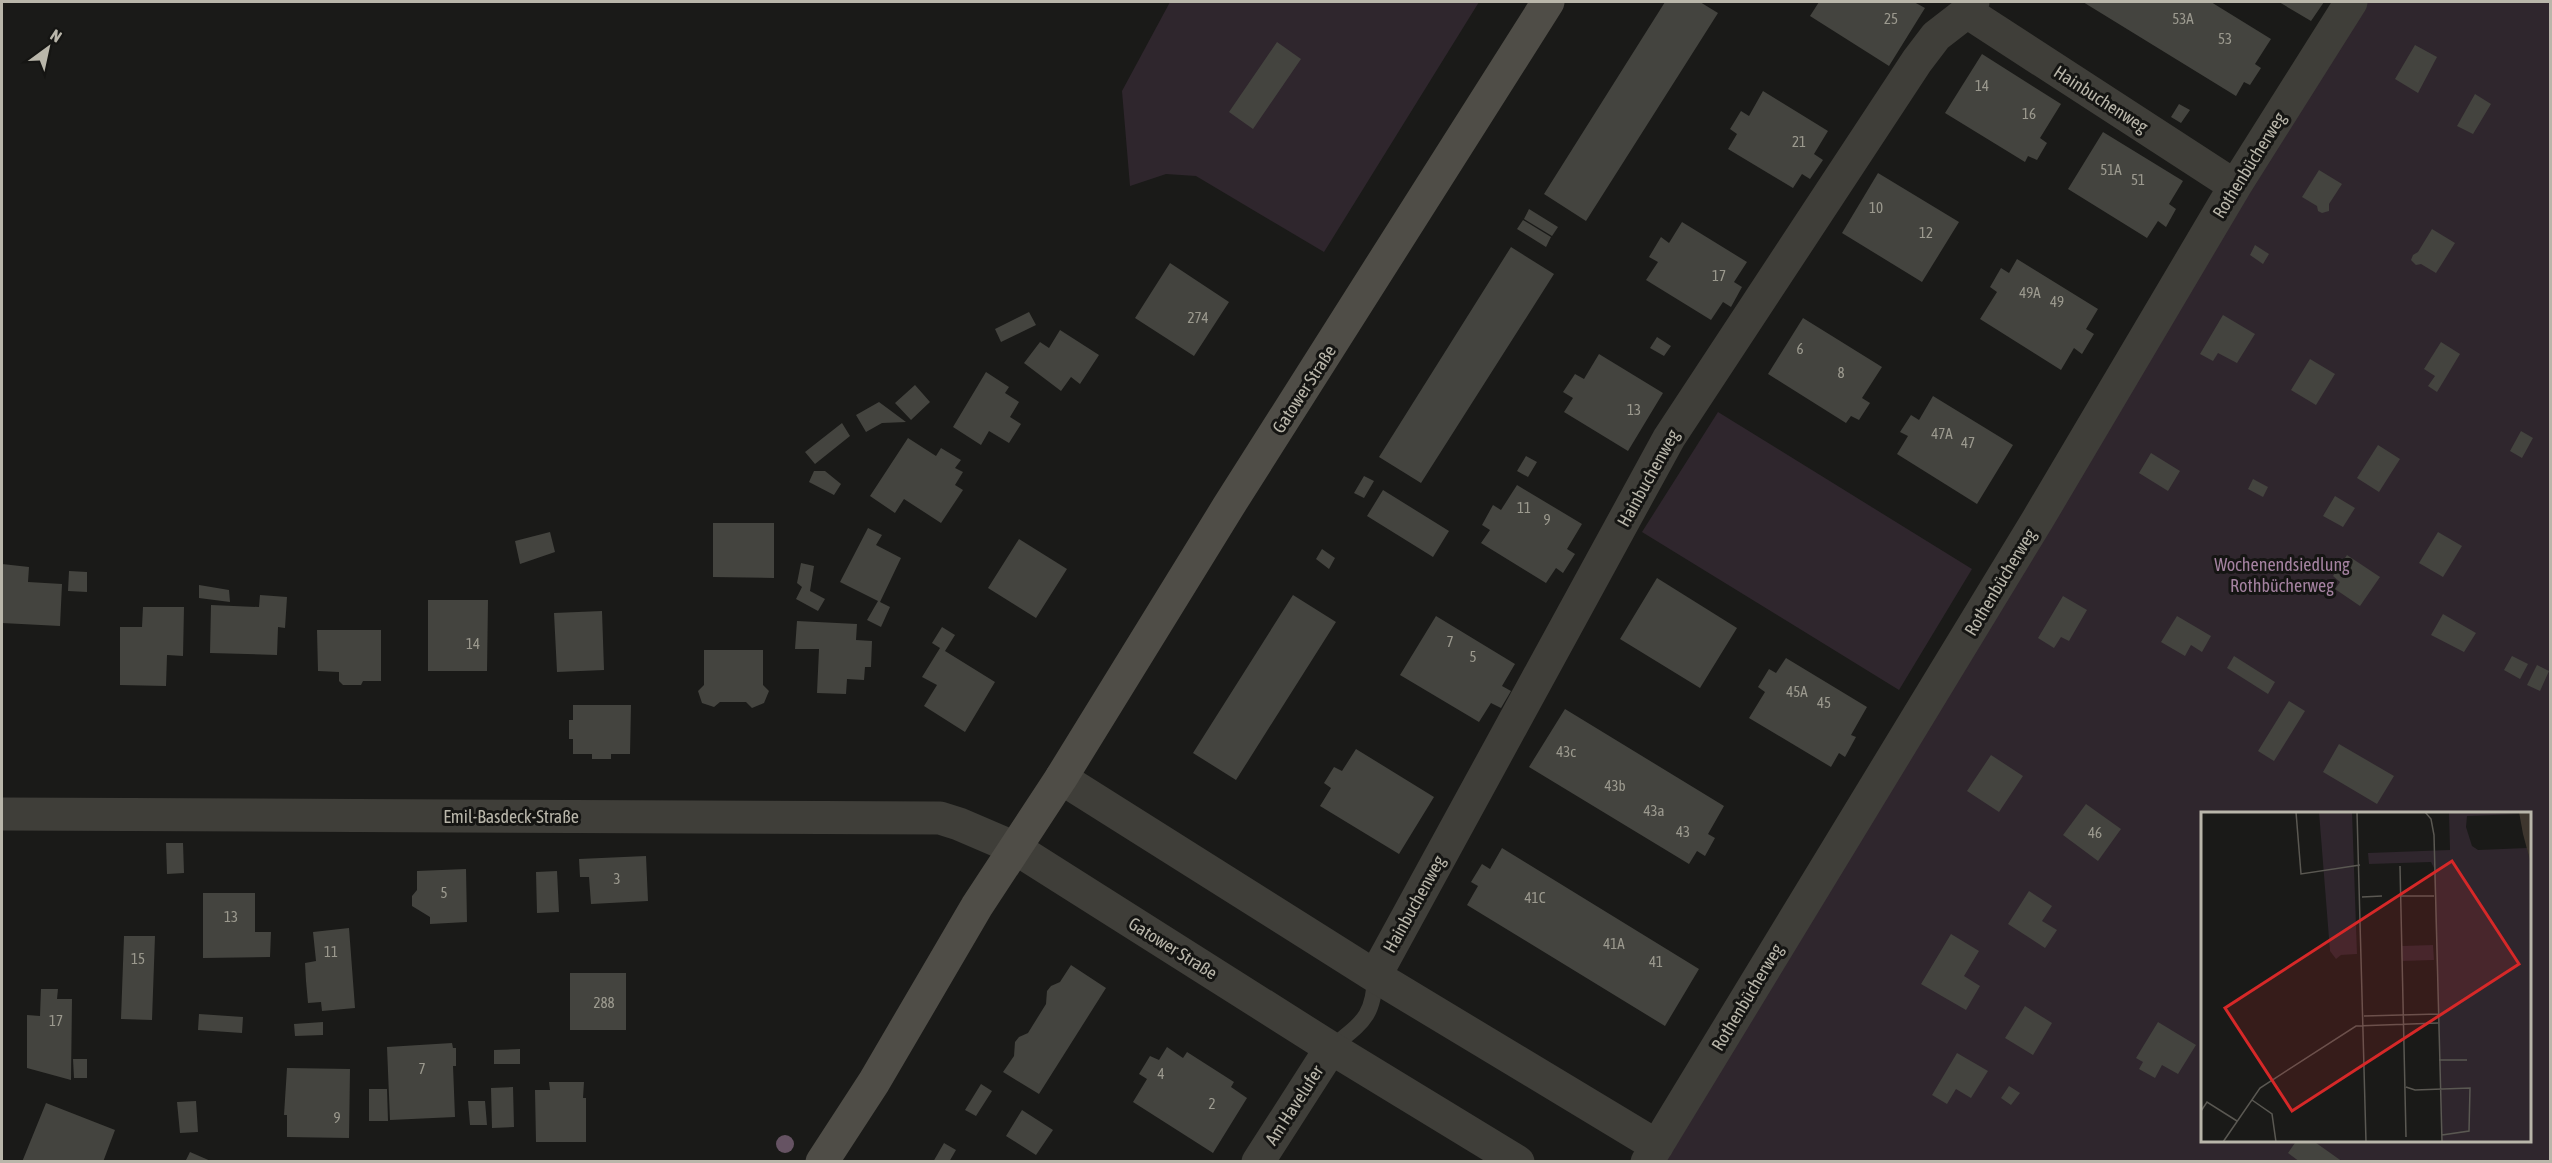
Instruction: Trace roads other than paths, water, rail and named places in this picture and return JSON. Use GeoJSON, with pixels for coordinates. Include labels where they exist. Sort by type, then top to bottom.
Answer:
{"type":"FeatureCollection","features":[{"type":"Feature","properties":{"kind":"main road","name":"Gatower Straße"},"geometry":{"type":"LineString","coordinates":[[822,1161],[874,1082],[977,906],[1061,778],[1222,517],[1548,2]]}},
{"type":"Feature","properties":{"kind":"street","name":"Rothenbücherweg"},"geometry":{"type":"LineString","coordinates":[[1652,1154],[2038,519],[2235,186],[2351,2]]}},
{"type":"Feature","properties":{"kind":"street","name":"Hainbuchenweg"},"geometry":{"type":"LineString","coordinates":[[1375,976],[1670,438],[1917,61],[1936,36],[1970,7],[2235,186]]}},
{"type":"Feature","properties":{"kind":"street"},"geometry":{"type":"LineString","coordinates":[[1061,778],[1652,1154]]}},
{"type":"Feature","properties":{"kind":"street","name":"Emil-Basdeck-Straße"},"geometry":{"type":"LineString","coordinates":[[2,814],[940,818],[1015,849]]}},
{"type":"Feature","properties":{"kind":"street","name":"Gatower Straße"},"geometry":{"type":"LineString","coordinates":[[1015,849],[1331,1048],[1518,1161]]}},
{"type":"Feature","properties":{"kind":"street","name":"Am Havelufer"},"geometry":{"type":"LineString","coordinates":[[1258,1161],[1331,1048]]}},
{"type":"Feature","properties":{"kind":"lane"},"geometry":{"type":"LineString","coordinates":[[1331,1048],[1362,1024],[1375,997],[1375,976]]}},
{"type":"Feature","properties":{"kind":"park label","name":"Wochenendsiedlung Rothbücherweg"},"geometry":{"type":"Point","coordinates":[2282,574]}}]}
